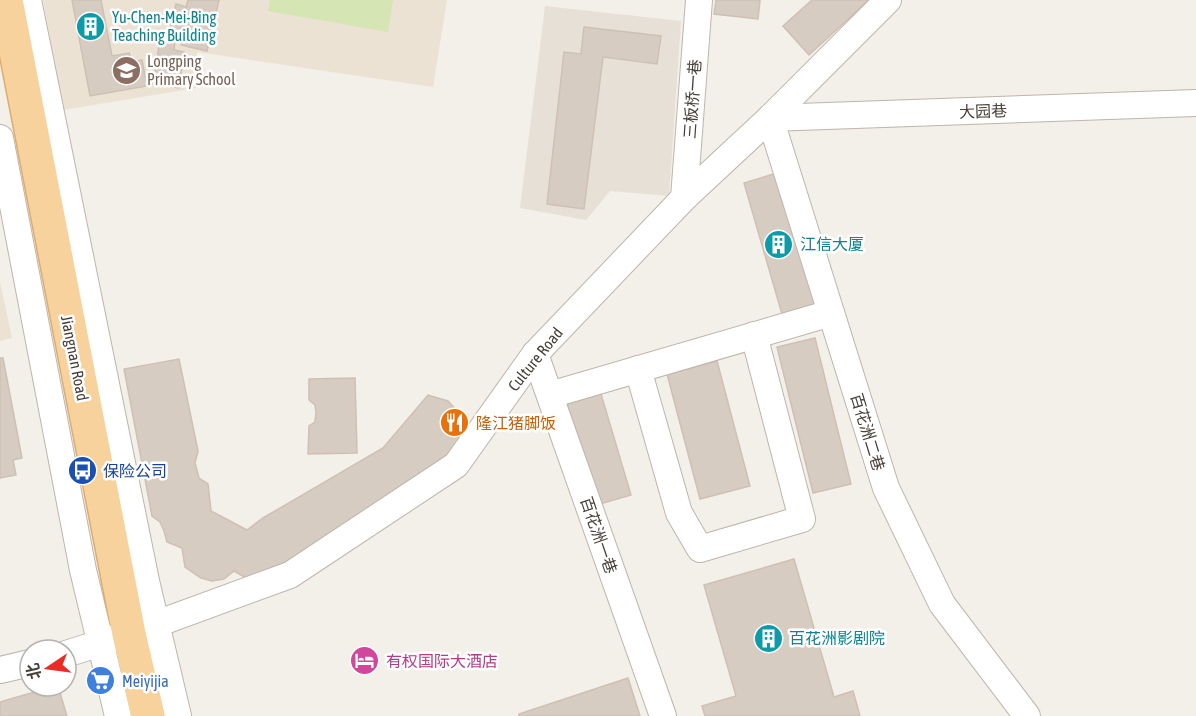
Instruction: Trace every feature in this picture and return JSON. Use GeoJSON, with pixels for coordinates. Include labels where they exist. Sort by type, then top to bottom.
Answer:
{"type":"FeatureCollection","features":[{"type":"Feature","properties":{"kind":"main road","name":"Jiangnan Road"},"geometry":{"type":"LineString","coordinates":[[6,0],[128,634],[148,716]]}},
{"type":"Feature","properties":{"kind":"street"},"geometry":{"type":"LineString","coordinates":[[28,0],[143,569],[128,634],[118,716]]}},
{"type":"Feature","properties":{"kind":"street","name":"三板桥一巷"},"geometry":{"type":"LineString","coordinates":[[684,198],[699,0]]}},
{"type":"Feature","properties":{"kind":"street","name":"Culture Road"},"geometry":{"type":"LineString","coordinates":[[78,650],[290,575],[456,465],[535,354],[684,198],[770,118],[888,0]]}},
{"type":"Feature","properties":{"kind":"street","name":"大园巷"},"geometry":{"type":"LineString","coordinates":[[770,118],[1196,103]]}},
{"type":"Feature","properties":{"kind":"street","name":"百花洲二巷"},"geometry":{"type":"LineString","coordinates":[[770,118],[886,488],[942,604],[1027,716]]}},
{"type":"Feature","properties":{"kind":"street"},"geometry":{"type":"LineString","coordinates":[[0,138],[83,570],[128,634],[178,716]]}},
{"type":"Feature","properties":{"kind":"street"},"geometry":{"type":"LineString","coordinates":[[550,394],[831,313]]}},
{"type":"Feature","properties":{"kind":"street"},"geometry":{"type":"LineString","coordinates":[[638,369],[679,513],[700,549],[802,519],[754,335]]}},
{"type":"Feature","properties":{"kind":"street","name":"百花洲一巷"},"geometry":{"type":"LineString","coordinates":[[535,354],[663,716]]}},
{"type":"Feature","properties":{"kind":"street"},"geometry":{"type":"LineString","coordinates":[[0,670],[18,666]]}},
{"type":"Feature","properties":{"kind":"shaded area","name":"Longping Primary School"},"geometry":{"type":"Polygon","coordinates":[[[43,0],[447,0],[433,87],[197,52],[196,88],[63,110],[43,0]]]}},
{"type":"Feature","properties":{"kind":"shaded area"},"geometry":{"type":"Polygon","coordinates":[[[545,6],[681,21],[669,196],[610,191],[586,220],[520,208],[545,6]]]}},
{"type":"Feature","properties":{"kind":"shaded area"},"geometry":{"type":"Polygon","coordinates":[[[0,282],[12,338],[0,341],[0,282]]]}},
{"type":"Feature","properties":{"kind":"green space"},"geometry":{"type":"Polygon","coordinates":[[[270,0],[393,0],[388,32],[268,11],[270,0]]]}},
{"type":"Feature","properties":{"kind":"building","name":"Yu-Chen-Mei-Bing Teaching Building"},"geometry":{"type":"Polygon","coordinates":[[[72,0],[101,0],[112,56],[129,53],[132,62],[142,60],[147,86],[90,96],[72,0]]]}},
{"type":"Feature","properties":{"kind":"building"},"geometry":{"type":"Polygon","coordinates":[[[188,0],[219,0],[207,51],[181,45],[183,36],[169,33],[176,4],[186,7],[188,0]]]}},
{"type":"Feature","properties":{"kind":"building"},"geometry":{"type":"Polygon","coordinates":[[[716,0],[760,0],[758,19],[714,14],[716,0]]]}},
{"type":"Feature","properties":{"kind":"building"},"geometry":{"type":"Polygon","coordinates":[[[812,0],[869,0],[809,55],[783,26],[812,0]]]}},
{"type":"Feature","properties":{"kind":"building"},"geometry":{"type":"Polygon","coordinates":[[[584,27],[661,36],[657,64],[603,57],[584,209],[547,204],[564,52],[581,54],[584,27]]]}},
{"type":"Feature","properties":{"kind":"building"},"geometry":{"type":"Polygon","coordinates":[[[160,39],[175,41],[174,50],[184,52],[179,88],[153,84],[160,39]]]}},
{"type":"Feature","properties":{"kind":"building","name":"江信大厦"},"geometry":{"type":"Polygon","coordinates":[[[777,173],[815,304],[782,314],[744,183],[777,173]]]}},
{"type":"Feature","properties":{"kind":"building"},"geometry":{"type":"Polygon","coordinates":[[[815,338],[851,484],[813,493],[777,347],[815,338]]]}},
{"type":"Feature","properties":{"kind":"building"},"geometry":{"type":"Polygon","coordinates":[[[0,358],[3,358],[22,458],[13,460],[16,475],[0,478],[0,358]]]}},
{"type":"Feature","properties":{"kind":"building"},"geometry":{"type":"Polygon","coordinates":[[[179,359],[198,451],[195,463],[199,478],[208,484],[211,511],[247,530],[263,518],[383,448],[428,395],[448,401],[472,428],[436,468],[429,467],[423,471],[425,477],[275,572],[246,578],[234,571],[224,579],[212,581],[201,578],[185,567],[182,548],[167,542],[160,522],[152,516],[124,369],[179,359]]]}},
{"type":"Feature","properties":{"kind":"building"},"geometry":{"type":"Polygon","coordinates":[[[717,361],[750,486],[700,499],[667,374],[717,361]]]}},
{"type":"Feature","properties":{"kind":"building"},"geometry":{"type":"Polygon","coordinates":[[[355,378],[357,453],[308,454],[309,426],[315,422],[316,413],[315,405],[309,400],[309,379],[355,378]]]}},
{"type":"Feature","properties":{"kind":"building"},"geometry":{"type":"Polygon","coordinates":[[[601,394],[631,495],[596,505],[567,404],[601,394]]]}},
{"type":"Feature","properties":{"kind":"building","name":"百花洲影剧院"},"geometry":{"type":"Polygon","coordinates":[[[794,559],[834,697],[853,691],[860,716],[705,716],[702,706],[736,696],[704,585],[794,559]]]}},
{"type":"Feature","properties":{"kind":"building"},"geometry":{"type":"Polygon","coordinates":[[[628,678],[640,716],[519,716],[519,714],[628,678]]]}},
{"type":"Feature","properties":{"kind":"building"},"geometry":{"type":"Polygon","coordinates":[[[18,697],[62,698],[67,716],[0,716],[0,702],[18,697]]]}},
{"type":"Feature","properties":{"kind":"place","name":"Yu-Chen-Mei-Bing Teaching Building"},"geometry":{"type":"Point","coordinates":[91,26]}},
{"type":"Feature","properties":{"kind":"place","name":"Longping Primary School"},"geometry":{"type":"Point","coordinates":[126,70]}},
{"type":"Feature","properties":{"kind":"place","name":"江信大厦"},"geometry":{"type":"Point","coordinates":[779,244]}},
{"type":"Feature","properties":{"kind":"place","name":"隆江猪脚饭"},"geometry":{"type":"Point","coordinates":[455,423]}},
{"type":"Feature","properties":{"kind":"place","name":"保险公司"},"geometry":{"type":"Point","coordinates":[82,471]}},
{"type":"Feature","properties":{"kind":"place","name":"百花洲影剧院"},"geometry":{"type":"Point","coordinates":[768,638]}},
{"type":"Feature","properties":{"kind":"place","name":"有权国际大酒店"},"geometry":{"type":"Point","coordinates":[365,661]}},
{"type":"Feature","properties":{"kind":"place","name":"Meiyijia"},"geometry":{"type":"Point","coordinates":[101,681]}}]}
